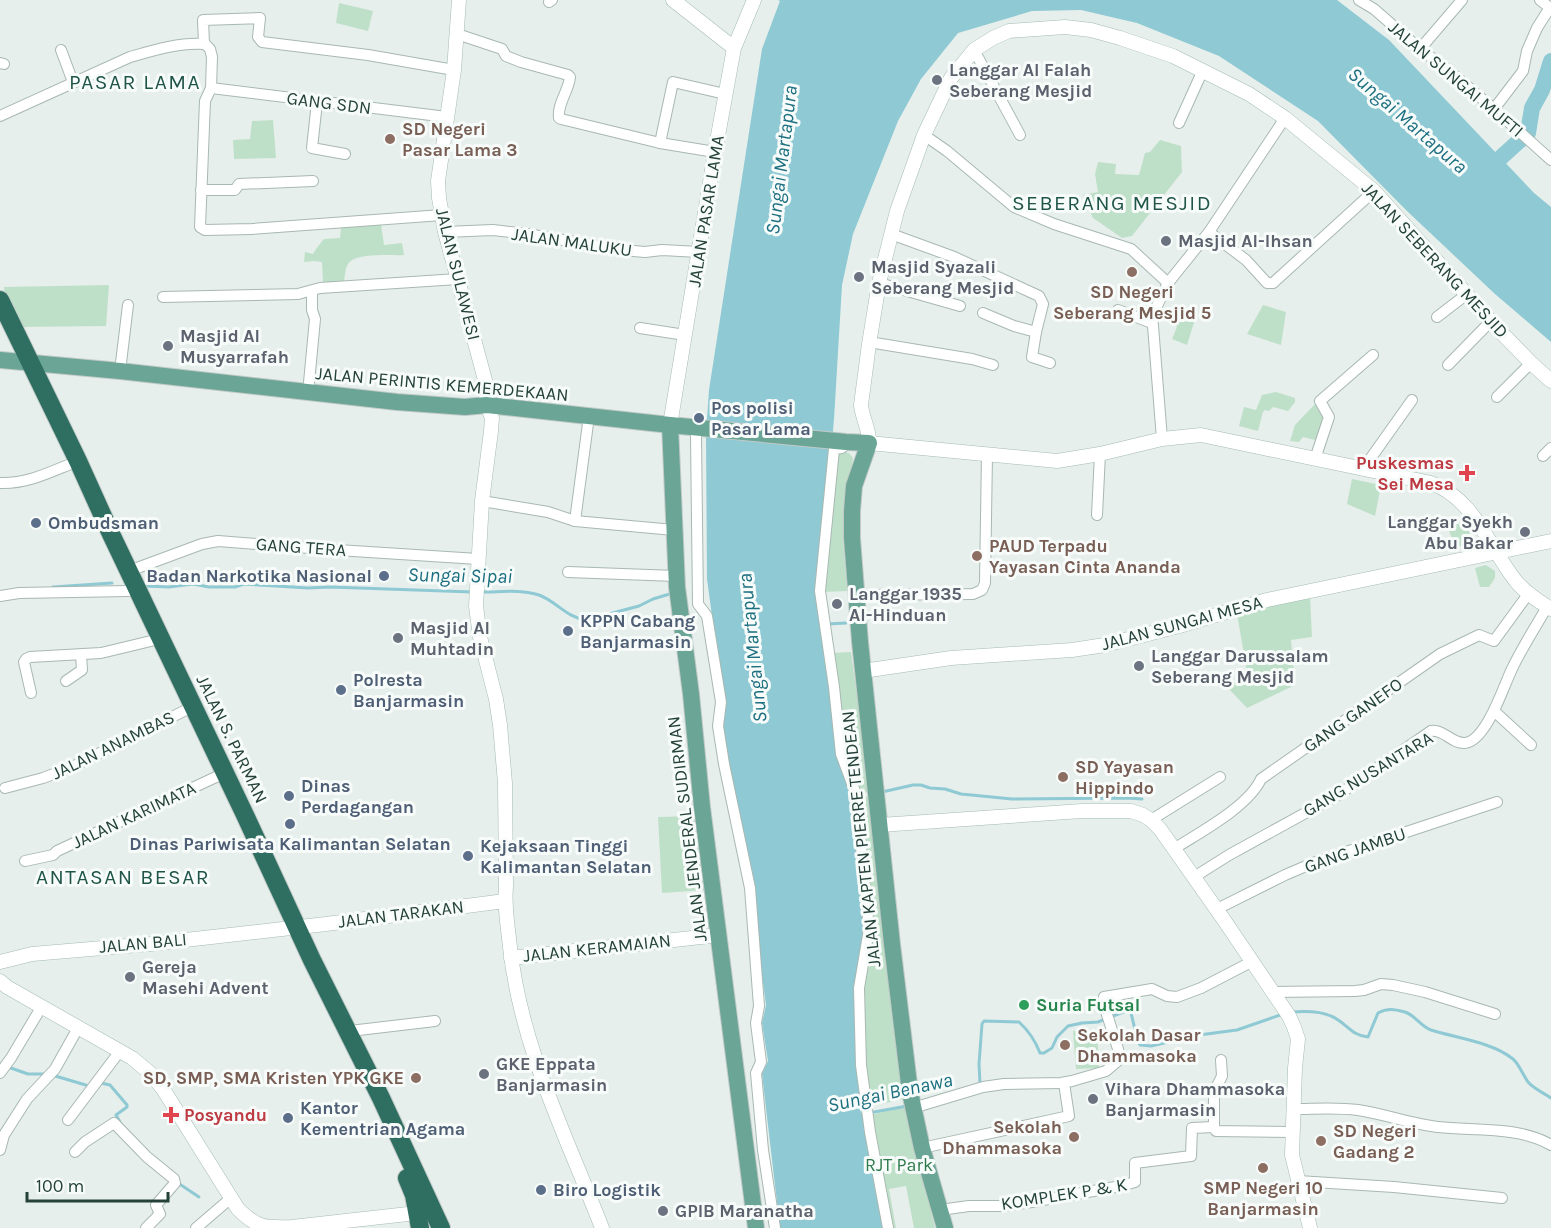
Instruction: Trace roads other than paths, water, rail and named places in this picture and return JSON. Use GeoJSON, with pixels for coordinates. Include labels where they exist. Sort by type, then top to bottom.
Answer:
{"type":"FeatureCollection","features":[{"type":"Feature","properties":{"kind":"highway","name":"JALAN S. PARMAN"},"geometry":{"type":"LineString","coordinates":[[0,300],[68,465],[123,566],[128,591],[151,641],[245,815],[291,928],[344,1022],[441,1228]]}},
{"type":"Feature","properties":{"kind":"highway","name":"JALAN S. PARMAN"},"geometry":{"type":"LineString","coordinates":[[0,322],[25,362],[78,461],[216,777],[291,928],[410,1185],[418,1220]]}},
{"type":"Feature","properties":{"kind":"main road","name":"JALAN PERINTIS KEMERDEKAAN"},"geometry":{"type":"LineString","coordinates":[[0,360],[396,402],[487,405],[670,425],[694,431],[869,443]]}},
{"type":"Feature","properties":{"kind":"main road","name":"JALAN JENDERAL SUDIRMAN"},"geometry":{"type":"LineString","coordinates":[[670,425],[676,581],[691,694],[702,807],[756,1228]]}},
{"type":"Feature","properties":{"kind":"main road","name":"JALAN KAPTEN PIERRE TENDEAN"},"geometry":{"type":"LineString","coordinates":[[869,443],[854,486],[852,511],[852,538],[863,671],[892,944],[913,1104],[922,1148],[945,1228]]}},
{"type":"Feature","properties":{"kind":"street","name":"JALAN SULAWESI"},"geometry":{"type":"LineString","coordinates":[[459,0],[454,70],[438,181],[445,232],[485,380],[487,405],[492,418],[482,501],[476,602],[480,637],[496,699],[500,725],[505,783],[505,902],[511,958],[528,1039],[565,1139],[602,1228]]}},
{"type":"Feature","properties":{"kind":"street"},"geometry":{"type":"LineString","coordinates":[[673,0],[734,48]]}},
{"type":"Feature","properties":{"kind":"street","name":"JALAN PASAR LAMA"},"geometry":{"type":"LineString","coordinates":[[670,425],[734,48],[754,0]]}},
{"type":"Feature","properties":{"kind":"street","name":"JALAN SUNGAI MUFTI"},"geometry":{"type":"LineString","coordinates":[[1359,0],[1374,9],[1420,50],[1452,73],[1551,160]]}},
{"type":"Feature","properties":{"kind":"street"},"geometry":{"type":"LineString","coordinates":[[1420,50],[1462,0]]}},
{"type":"Feature","properties":{"kind":"street"},"geometry":{"type":"LineString","coordinates":[[1494,109],[1523,71],[1537,28],[1550,9],[1540,0]]}},
{"type":"Feature","properties":{"kind":"street"},"geometry":{"type":"LineString","coordinates":[[204,44],[203,20],[260,18],[258,37],[262,42],[368,55],[454,70]]}},
{"type":"Feature","properties":{"kind":"street","name":"JALAN SEBERANG MESJID"},"geometry":{"type":"LineString","coordinates":[[869,443],[869,434],[861,405],[879,283],[897,211],[924,135],[951,78],[974,50],[1010,31],[1065,27],[1091,30],[1173,57],[1249,94],[1285,118],[1374,190],[1491,321],[1551,381]]}},
{"type":"Feature","properties":{"kind":"street"},"geometry":{"type":"LineString","coordinates":[[457,34],[502,49],[506,56],[521,62],[568,75],[569,83],[558,118],[660,143],[715,152]]}},
{"type":"Feature","properties":{"kind":"street"},"geometry":{"type":"LineString","coordinates":[[0,116],[130,57],[171,46],[204,44],[210,49],[212,57],[211,88],[205,101],[200,227],[205,230],[252,229],[442,215]]}},
{"type":"Feature","properties":{"kind":"street"},"geometry":{"type":"LineString","coordinates":[[61,50],[73,82]]}},
{"type":"Feature","properties":{"kind":"street"},"geometry":{"type":"LineString","coordinates":[[974,50],[1020,135]]}},
{"type":"Feature","properties":{"kind":"street"},"geometry":{"type":"LineString","coordinates":[[1179,123],[1203,70]]}},
{"type":"Feature","properties":{"kind":"street"},"geometry":{"type":"LineString","coordinates":[[660,143],[673,82],[725,94]]}},
{"type":"Feature","properties":{"kind":"street","name":"GANG SDN"},"geometry":{"type":"LineString","coordinates":[[211,88],[447,117]]}},
{"type":"Feature","properties":{"kind":"street"},"geometry":{"type":"LineString","coordinates":[[317,102],[312,148],[345,154]]}},
{"type":"Feature","properties":{"kind":"street"},"geometry":{"type":"LineString","coordinates":[[1162,439],[1152,317],[1168,283],[1209,232],[1285,118]]}},
{"type":"Feature","properties":{"kind":"street"},"geometry":{"type":"LineString","coordinates":[[924,135],[947,151],[1014,207],[1054,224],[1131,249],[1168,283]]}},
{"type":"Feature","properties":{"kind":"street"},"geometry":{"type":"LineString","coordinates":[[201,190],[235,190],[239,184],[313,181]]}},
{"type":"Feature","properties":{"kind":"street"},"geometry":{"type":"LineString","coordinates":[[1209,232],[1246,260],[1267,283],[1271,284],[1374,190]]}},
{"type":"Feature","properties":{"kind":"street","name":"JALAN MALUKU"},"geometry":{"type":"LineString","coordinates":[[445,232],[493,230],[622,250],[699,252]]}},
{"type":"Feature","properties":{"kind":"street"},"geometry":{"type":"LineString","coordinates":[[891,234],[954,257],[1039,296],[1043,304],[1032,357],[1050,363]]}},
{"type":"Feature","properties":{"kind":"street"},"geometry":{"type":"LineString","coordinates":[[162,297],[298,294],[320,288],[458,279]]}},
{"type":"Feature","properties":{"kind":"street"},"geometry":{"type":"LineString","coordinates":[[879,283],[960,306]]}},
{"type":"Feature","properties":{"kind":"street"},"geometry":{"type":"LineString","coordinates":[[308,393],[315,319],[312,310],[312,291]]}},
{"type":"Feature","properties":{"kind":"street"},"geometry":{"type":"LineString","coordinates":[[1437,317],[1467,294]]}},
{"type":"Feature","properties":{"kind":"street"},"geometry":{"type":"LineString","coordinates":[[120,371],[128,305]]}},
{"type":"Feature","properties":{"kind":"street"},"geometry":{"type":"LineString","coordinates":[[1118,310],[1152,323]]}},
{"type":"Feature","properties":{"kind":"street"},"geometry":{"type":"LineString","coordinates":[[983,313],[1036,332]]}},
{"type":"Feature","properties":{"kind":"street"},"geometry":{"type":"LineString","coordinates":[[1448,365],[1491,321]]}},
{"type":"Feature","properties":{"kind":"street"},"geometry":{"type":"LineString","coordinates":[[640,328],[685,335]]}},
{"type":"Feature","properties":{"kind":"street"},"geometry":{"type":"LineString","coordinates":[[869,342],[972,359],[993,365]]}},
{"type":"Feature","properties":{"kind":"street"},"geometry":{"type":"LineString","coordinates":[[1315,459],[1329,417],[1320,400],[1372,355]]}},
{"type":"Feature","properties":{"kind":"street"},"geometry":{"type":"LineString","coordinates":[[1497,397],[1531,363]]}},
{"type":"Feature","properties":{"kind":"street"},"geometry":{"type":"LineString","coordinates":[[1363,469],[1412,400]]}},
{"type":"Feature","properties":{"kind":"street"},"geometry":{"type":"LineString","coordinates":[[575,521],[589,416]]}},
{"type":"Feature","properties":{"kind":"street"},"geometry":{"type":"LineString","coordinates":[[694,431],[698,603],[707,616],[721,702],[719,735],[750,888],[759,1006],[756,1023],[762,1062],[756,1074],[763,1150],[775,1228]]}},
{"type":"Feature","properties":{"kind":"street"},"geometry":{"type":"LineString","coordinates":[[869,443],[1057,461],[1100,454],[1162,439],[1202,435],[1431,483],[1450,492],[1469,511],[1515,579],[1549,608]]}},
{"type":"Feature","properties":{"kind":"street"},"geometry":{"type":"LineString","coordinates":[[844,442],[842,448],[834,450],[820,591],[841,754],[856,794],[869,929],[859,988],[861,1065],[870,1132],[888,1228]]}},
{"type":"Feature","properties":{"kind":"street"},"geometry":{"type":"LineString","coordinates":[[856,595],[974,594],[984,588],[986,583],[987,454]]}},
{"type":"Feature","properties":{"kind":"street"},"geometry":{"type":"LineString","coordinates":[[1097,515],[1100,454]]}},
{"type":"Feature","properties":{"kind":"street"},"geometry":{"type":"LineString","coordinates":[[0,483],[14,484],[68,465]]}},
{"type":"Feature","properties":{"kind":"street"},"geometry":{"type":"LineString","coordinates":[[482,501],[548,512],[575,521],[674,530]]}},
{"type":"Feature","properties":{"kind":"street","name":"GANG TERA"},"geometry":{"type":"LineString","coordinates":[[123,566],[218,541],[478,559]]}},
{"type":"Feature","properties":{"kind":"street"},"geometry":{"type":"LineString","coordinates":[[1497,552],[1551,541]]}},
{"type":"Feature","properties":{"kind":"street","name":"JALAN SUNGAI MESA"},"geometry":{"type":"LineString","coordinates":[[863,671],[951,658],[1072,650],[1105,645],[1267,600],[1497,552]]}},
{"type":"Feature","properties":{"kind":"street"},"geometry":{"type":"LineString","coordinates":[[568,572],[676,581]]}},
{"type":"Feature","properties":{"kind":"street"},"geometry":{"type":"LineString","coordinates":[[0,596],[19,593],[128,591]]}},
{"type":"Feature","properties":{"kind":"street","name":"GANG GANEFO"},"geometry":{"type":"LineString","coordinates":[[1174,849],[1239,806],[1251,795],[1261,780],[1440,654],[1479,635],[1494,641],[1529,593]]}},
{"type":"Feature","properties":{"kind":"street","name":"GANG NUSANTARA"},"geometry":{"type":"LineString","coordinates":[[1194,877],[1338,795],[1431,731],[1440,731],[1460,743],[1470,742],[1494,711],[1511,672],[1549,608]]}},
{"type":"Feature","properties":{"kind":"street"},"geometry":{"type":"LineString","coordinates":[[31,693],[24,662],[30,657],[101,653],[151,641]]}},
{"type":"Feature","properties":{"kind":"street"},"geometry":{"type":"LineString","coordinates":[[66,681],[82,670],[81,655]]}},
{"type":"Feature","properties":{"kind":"street","name":"JALAN ANAMBAS"},"geometry":{"type":"LineString","coordinates":[[5,788],[43,778],[72,767],[182,698]]}},
{"type":"Feature","properties":{"kind":"street"},"geometry":{"type":"LineString","coordinates":[[1494,711],[1531,745]]}},
{"type":"Feature","properties":{"kind":"street","name":"JALAN KARIMATA"},"geometry":{"type":"LineString","coordinates":[[26,861],[53,855],[57,851],[216,777]]}},
{"type":"Feature","properties":{"kind":"street"},"geometry":{"type":"LineString","coordinates":[[1152,820],[1220,777]]}},
{"type":"Feature","properties":{"kind":"street","name":"GANG JAMBU"},"geometry":{"type":"LineString","coordinates":[[1217,909],[1313,863],[1497,802]]}},
{"type":"Feature","properties":{"kind":"street"},"geometry":{"type":"LineString","coordinates":[[880,825],[1082,811],[1131,811],[1152,820],[1217,909],[1294,1027],[1298,1039],[1292,1155],[1310,1228]]}},
{"type":"Feature","properties":{"kind":"street","name":"JALAN TARAKAN"},"geometry":{"type":"LineString","coordinates":[[291,928],[505,902]]}},
{"type":"Feature","properties":{"kind":"street","name":"JALAN BALI"},"geometry":{"type":"LineString","coordinates":[[0,962],[32,954],[150,944],[291,928]]}},
{"type":"Feature","properties":{"kind":"street","name":"JALAN KERAMAIAN"},"geometry":{"type":"LineString","coordinates":[[511,958],[719,935]]}},
{"type":"Feature","properties":{"kind":"street"},"geometry":{"type":"LineString","coordinates":[[913,1104],[983,1087],[1004,1084],[1064,1083],[1106,1071],[1119,1060],[1118,1048],[1103,1002],[1104,997],[1152,989],[1167,996],[1178,997],[1201,988],[1252,961]]}},
{"type":"Feature","properties":{"kind":"street"},"geometry":{"type":"LineString","coordinates":[[0,981],[132,1058],[150,1073],[163,1089],[238,1209],[245,1224],[292,1227],[418,1220]]}},
{"type":"Feature","properties":{"kind":"street"},"geometry":{"type":"LineString","coordinates":[[1272,992],[1354,991],[1381,984],[1393,985],[1425,992],[1495,1014]]}},
{"type":"Feature","properties":{"kind":"street"},"geometry":{"type":"LineString","coordinates":[[3,1068],[42,1006]]}},
{"type":"Feature","properties":{"kind":"street"},"geometry":{"type":"LineString","coordinates":[[344,1022],[350,1031],[435,1021]]}},
{"type":"Feature","properties":{"kind":"street"},"geometry":{"type":"LineString","coordinates":[[0,1150],[4,1135],[27,1099],[50,1074],[78,1028]]}},
{"type":"Feature","properties":{"kind":"street"},"geometry":{"type":"LineString","coordinates":[[69,1120],[120,1051]]}},
{"type":"Feature","properties":{"kind":"street"},"geometry":{"type":"LineString","coordinates":[[1221,1060],[1222,1076],[1214,1092],[1215,1131],[1293,1132]]}},
{"type":"Feature","properties":{"kind":"street"},"geometry":{"type":"LineString","coordinates":[[922,1148],[1069,1116],[1064,1083]]}},
{"type":"Feature","properties":{"kind":"street"},"geometry":{"type":"LineString","coordinates":[[1293,1109],[1354,1109],[1415,1124],[1522,1135],[1551,1145]]}},
{"type":"Feature","properties":{"kind":"street"},"geometry":{"type":"LineString","coordinates":[[75,1152],[85,1142],[114,1123],[147,1157],[174,1179],[175,1183],[156,1205],[160,1214],[146,1228]]}},
{"type":"Feature","properties":{"kind":"street","name":"KOMPLEK P & K"},"geometry":{"type":"LineString","coordinates":[[940,1210],[1032,1202],[1135,1182],[1135,1163],[1191,1156],[1192,1128],[1214,1127]]}},
{"type":"Feature","properties":{"kind":"street"},"geometry":{"type":"LineString","coordinates":[[1298,1181],[1394,1187],[1502,1198]]}},
{"type":"Feature","properties":{"kind":"street"},"geometry":{"type":"LineString","coordinates":[[196,1228],[231,1198]]}},
{"type":"Feature","properties":{"kind":"water","name":"Sungai Martapura"},"geometry":{"type":"Polygon","coordinates":[[[778,0],[1337,0],[1389,40],[1534,193],[1551,207],[1551,342],[1495,294],[1407,211],[1318,121],[1219,56],[1137,23],[1081,10],[1032,11],[958,33],[921,79],[898,121],[853,234],[842,285],[834,419],[819,591],[851,795],[864,931],[857,1066],[861,1114],[864,1117],[884,1228],[780,1228],[762,1074],[768,1061],[762,1023],[766,1005],[746,858],[723,726],[724,704],[707,579],[706,434],[709,390],[762,49],[780,1],[778,0]]]}},
{"type":"Feature","properties":{"kind":"waterway"},"geometry":{"type":"LineString","coordinates":[[1485,172],[1528,133],[1532,108],[1542,90],[1551,61]]}},
{"type":"Feature","properties":{"kind":"waterway","name":"Sungai Sipai"},"geometry":{"type":"LineString","coordinates":[[53,587],[112,583]]}},
{"type":"Feature","properties":{"kind":"waterway","name":"Sungai Sipai"},"geometry":{"type":"LineString","coordinates":[[145,586],[169,587],[193,584],[209,587],[235,587],[244,584],[472,592]]}},
{"type":"Feature","properties":{"kind":"waterway","name":"Sungai Sipai"},"geometry":{"type":"LineString","coordinates":[[482,592],[532,593],[545,598],[573,616],[586,620],[639,606],[673,593]]}},
{"type":"Feature","properties":{"kind":"waterway"},"geometry":{"type":"LineString","coordinates":[[827,624],[846,623]]}},
{"type":"Feature","properties":{"kind":"waterway"},"geometry":{"type":"LineString","coordinates":[[882,792],[921,785],[961,794],[1012,799],[1142,799]]}},
{"type":"Feature","properties":{"kind":"waterway","name":"Sungai Benawa"},"geometry":{"type":"LineString","coordinates":[[1292,1012],[1327,1014],[1357,1034],[1368,1037],[1378,1013],[1384,1010],[1405,1012],[1431,1030],[1484,1044],[1504,1053],[1515,1061],[1530,1084],[1551,1098]]}},
{"type":"Feature","properties":{"kind":"waterway","name":"Sungai Benawa"},"geometry":{"type":"LineString","coordinates":[[979,1084],[984,1021],[1019,1022],[1031,1036],[1040,1053],[1044,1053],[1052,1048],[1057,1037],[1068,1026],[1098,1022],[1126,1011],[1131,1013],[1140,1045],[1151,1046],[1199,1035],[1237,1030],[1283,1014]]}},
{"type":"Feature","properties":{"kind":"waterway"},"geometry":{"type":"LineString","coordinates":[[8,1067],[28,1074],[45,1074]]}},
{"type":"Feature","properties":{"kind":"waterway"},"geometry":{"type":"LineString","coordinates":[[52,1075],[89,1086]]}},
{"type":"Feature","properties":{"kind":"waterway"},"geometry":{"type":"LineString","coordinates":[[101,1083],[110,1085],[127,1105],[116,1115],[120,1122]]}},
{"type":"Feature","properties":{"kind":"waterway","name":"Sungai Benawa"},"geometry":{"type":"LineString","coordinates":[[858,1115],[907,1106]]}},
{"type":"Feature","properties":{"kind":"waterway"},"geometry":{"type":"LineString","coordinates":[[178,1183],[199,1197]]}},
{"type":"Feature","properties":{"kind":"place","name":"Langgar Al Falah Seberang Mesjid"},"geometry":{"type":"Point","coordinates":[937,80]}},
{"type":"Feature","properties":{"kind":"place","name":"SD Negeri Pasar Lama 3"},"geometry":{"type":"Point","coordinates":[390,139]}},
{"type":"Feature","properties":{"kind":"place","name":"Masjid Al-Ihsan"},"geometry":{"type":"Point","coordinates":[1166,241]}},
{"type":"Feature","properties":{"kind":"place","name":"SD Negeri Seberang Mesjid 5"},"geometry":{"type":"Point","coordinates":[1132,272]}},
{"type":"Feature","properties":{"kind":"place","name":"Masjid Syazali Seberang Mesjid"},"geometry":{"type":"Point","coordinates":[859,277]}},
{"type":"Feature","properties":{"kind":"place","name":"Masjid Al Musyarrafah"},"geometry":{"type":"Point","coordinates":[168,346]}},
{"type":"Feature","properties":{"kind":"place","name":"Pos polisi Pasar Lama"},"geometry":{"type":"Point","coordinates":[699,418]}},
{"type":"Feature","properties":{"kind":"place","name":"Puskesmas Sei Mesa"},"geometry":{"type":"Point","coordinates":[1467,473]}},
{"type":"Feature","properties":{"kind":"place","name":"Ombudsman"},"geometry":{"type":"Point","coordinates":[36,523]}},
{"type":"Feature","properties":{"kind":"place","name":"Langgar Syekh Abu Bakar"},"geometry":{"type":"Point","coordinates":[1525,532]}},
{"type":"Feature","properties":{"kind":"place","name":"PAUD Terpadu Yayasan Cinta Ananda"},"geometry":{"type":"Point","coordinates":[977,556]}},
{"type":"Feature","properties":{"kind":"place","name":"Badan Narkotika Nasional"},"geometry":{"type":"Point","coordinates":[384,576]}},
{"type":"Feature","properties":{"kind":"place","name":"Langgar 1935 Al-Hinduan"},"geometry":{"type":"Point","coordinates":[837,604]}},
{"type":"Feature","properties":{"kind":"place","name":"KPPN Cabang Banjarmasin"},"geometry":{"type":"Point","coordinates":[568,631]}},
{"type":"Feature","properties":{"kind":"place","name":"Masjid Al Muhtadin"},"geometry":{"type":"Point","coordinates":[398,638]}},
{"type":"Feature","properties":{"kind":"place","name":"Langgar Darussalam Seberang Mesjid"},"geometry":{"type":"Point","coordinates":[1139,666]}},
{"type":"Feature","properties":{"kind":"place","name":"Polresta Banjarmasin"},"geometry":{"type":"Point","coordinates":[341,690]}},
{"type":"Feature","properties":{"kind":"place","name":"SD Yayasan Hippindo"},"geometry":{"type":"Point","coordinates":[1063,777]}},
{"type":"Feature","properties":{"kind":"place","name":"Dinas Perdagangan"},"geometry":{"type":"Point","coordinates":[289,796]}},
{"type":"Feature","properties":{"kind":"place","name":"Dinas Pariwisata Kalimantan Selatan"},"geometry":{"type":"Point","coordinates":[290,824]}},
{"type":"Feature","properties":{"kind":"place","name":"Kejaksaan Tinggi Kalimantan Selatan"},"geometry":{"type":"Point","coordinates":[468,856]}},
{"type":"Feature","properties":{"kind":"place","name":"Gereja Masehi Advent"},"geometry":{"type":"Point","coordinates":[130,977]}},
{"type":"Feature","properties":{"kind":"place","name":"Suria Futsal"},"geometry":{"type":"Point","coordinates":[1024,1005]}},
{"type":"Feature","properties":{"kind":"place","name":"Sekolah Dasar Dhammasoka"},"geometry":{"type":"Point","coordinates":[1065,1045]}},
{"type":"Feature","properties":{"kind":"place","name":"GKE Eppata Banjarmasin"},"geometry":{"type":"Point","coordinates":[484,1074]}},
{"type":"Feature","properties":{"kind":"place","name":"SD, SMP, SMA Kristen YPK GKE"},"geometry":{"type":"Point","coordinates":[416,1078]}},
{"type":"Feature","properties":{"kind":"place","name":"Vihara Dhammasoka Banjarmasin"},"geometry":{"type":"Point","coordinates":[1093,1099]}},
{"type":"Feature","properties":{"kind":"place","name":"Posyandu"},"geometry":{"type":"Point","coordinates":[171,1115]}},
{"type":"Feature","properties":{"kind":"place","name":"Kantor Kementrian Agama"},"geometry":{"type":"Point","coordinates":[288,1118]}},
{"type":"Feature","properties":{"kind":"place","name":"Sekolah Dhammasoka"},"geometry":{"type":"Point","coordinates":[1074,1137]}},
{"type":"Feature","properties":{"kind":"place","name":"SD Negeri Gadang 2"},"geometry":{"type":"Point","coordinates":[1321,1141]}},
{"type":"Feature","properties":{"kind":"place","name":"SMP Negeri 10 Banjarmasin"},"geometry":{"type":"Point","coordinates":[1263,1168]}},
{"type":"Feature","properties":{"kind":"place","name":"Biro Logistik"},"geometry":{"type":"Point","coordinates":[541,1190]}},
{"type":"Feature","properties":{"kind":"place","name":"GPIB Maranatha"},"geometry":{"type":"Point","coordinates":[663,1211]}},
{"type":"Feature","properties":{"kind":"district","name":"PASAR LAMA"},"geometry":{"type":"Point","coordinates":[135,82]}},
{"type":"Feature","properties":{"kind":"district","name":"SEBERANG MESJID"},"geometry":{"type":"Point","coordinates":[1112,203]}},
{"type":"Feature","properties":{"kind":"district","name":"ANTASAN BESAR"},"geometry":{"type":"Point","coordinates":[123,877]}},
{"type":"Feature","properties":{"kind":"park label","name":"RJT Park"},"geometry":{"type":"Point","coordinates":[899,1165]}}]}
